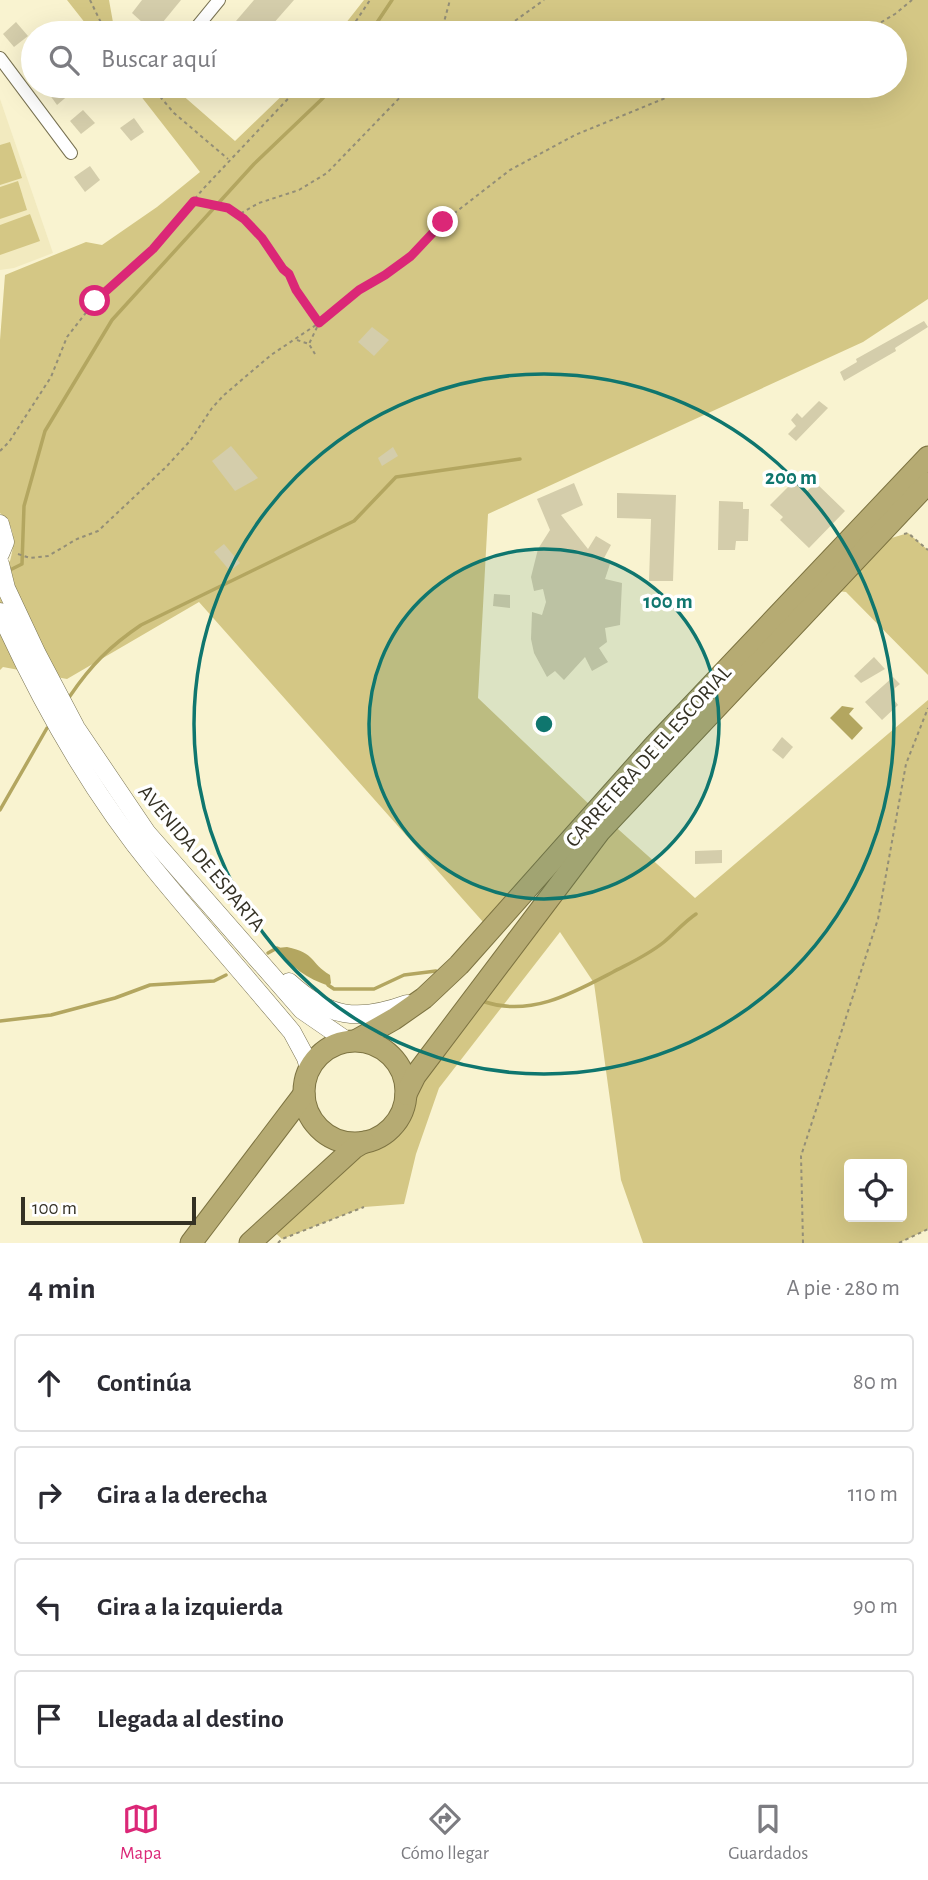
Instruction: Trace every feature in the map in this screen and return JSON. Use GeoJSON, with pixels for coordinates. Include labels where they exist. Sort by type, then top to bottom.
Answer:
{"type":"FeatureCollection","features":[{"type":"Feature","properties":{"kind":"highway","name":"CARRETERA DE EL ESCORIAL"},"geometry":{"type":"LineString","coordinates":[[352,1041],[394,1019],[424,998],[459,965],[654,746],[928,457]]}},
{"type":"Feature","properties":{"kind":"highway","name":"CARRETERA DE EL ESCORIAL"},"geometry":{"type":"LineString","coordinates":[[406,1094],[415,1076],[600,831],[928,483]]}},
{"type":"Feature","properties":{"kind":"highway"},"geometry":{"type":"LineString","coordinates":[[250,1243],[354,1148],[384,1134],[395,1123],[406,1094],[404,1078],[397,1063],[387,1051],[373,1044],[352,1041],[331,1046],[318,1056],[309,1069],[304,1094],[306,1108],[321,1130],[344,1142],[364,1142]]}},
{"type":"Feature","properties":{"kind":"highway"},"geometry":{"type":"LineString","coordinates":[[191,1243],[304,1094]]}},
{"type":"Feature","properties":{"kind":"main road","name":"AVENIDA DE ESPARTA"},"geometry":{"type":"LineString","coordinates":[[0,524],[5,536],[1,556],[6,588],[37,654],[76,728],[147,833],[302,1010],[352,1041]]}},
{"type":"Feature","properties":{"kind":"main road","name":"AVENIDA DE ESPARTA"},"geometry":{"type":"LineString","coordinates":[[0,611],[65,741],[107,806],[154,869],[292,1032],[309,1069]]}},
{"type":"Feature","properties":{"kind":"main road"},"geometry":{"type":"LineString","coordinates":[[218,915],[298,990],[325,1008],[353,1015],[371,1015],[424,998]]}},
{"type":"Feature","properties":{"kind":"street"},"geometry":{"type":"LineString","coordinates":[[202,21],[219,0]]}},
{"type":"Feature","properties":{"kind":"street"},"geometry":{"type":"LineString","coordinates":[[0,58],[21,86]]}},
{"type":"Feature","properties":{"kind":"street"},"geometry":{"type":"LineString","coordinates":[[30,98],[71,153]]}},
{"type":"Feature","properties":{"kind":"path"},"geometry":{"type":"LineString","coordinates":[[90,0],[100,21]]}},
{"type":"Feature","properties":{"kind":"path"},"geometry":{"type":"LineString","coordinates":[[356,21],[370,0]]}},
{"type":"Feature","properties":{"kind":"path"},"geometry":{"type":"LineString","coordinates":[[444,21],[450,0]]}},
{"type":"Feature","properties":{"kind":"path"},"geometry":{"type":"LineString","coordinates":[[515,21],[544,0]]}},
{"type":"Feature","properties":{"kind":"path"},"geometry":{"type":"LineString","coordinates":[[883,21],[912,0]]}},
{"type":"Feature","properties":{"kind":"path"},"geometry":{"type":"LineString","coordinates":[[161,98],[174,113],[230,160]]}},
{"type":"Feature","properties":{"kind":"path"},"geometry":{"type":"LineString","coordinates":[[0,451],[9,442],[51,377],[67,337],[95,301],[153,249],[230,160],[289,98]]}},
{"type":"Feature","properties":{"kind":"path"},"geometry":{"type":"LineString","coordinates":[[238,215],[259,203],[299,190],[327,173],[399,98]]}},
{"type":"Feature","properties":{"kind":"path"},"geometry":{"type":"LineString","coordinates":[[1,556],[48,556],[97,531],[166,467],[190,441],[224,395],[271,355],[319,323],[359,290],[411,256],[443,222],[510,170],[575,135],[665,98]]}},
{"type":"Feature","properties":{"kind":"path"},"geometry":{"type":"LineString","coordinates":[[194,201],[228,208],[262,238],[289,274],[296,290],[319,323]]}},
{"type":"Feature","properties":{"kind":"path"},"geometry":{"type":"LineString","coordinates":[[309,344],[319,323]]}},
{"type":"Feature","properties":{"kind":"path"},"geometry":{"type":"LineString","coordinates":[[296,339],[309,344],[315,354]]}},
{"type":"Feature","properties":{"kind":"path"},"geometry":{"type":"LineString","coordinates":[[896,536],[908,533],[928,550]]}},
{"type":"Feature","properties":{"kind":"path"},"geometry":{"type":"LineString","coordinates":[[803,1243],[801,1156],[878,919],[906,764],[928,708]]}},
{"type":"Feature","properties":{"kind":"path"},"geometry":{"type":"LineString","coordinates":[[278,1243],[282,1239],[364,1207]]}},
{"type":"Feature","properties":{"kind":"path"},"geometry":{"type":"LineString","coordinates":[[899,1243],[928,1228]]}},
{"type":"Feature","properties":{"kind":"shaded area"},"geometry":{"type":"Polygon","coordinates":[[[67,0],[109,0],[113,21],[84,21],[67,0]]]}},
{"type":"Feature","properties":{"kind":"shaded area"},"geometry":{"type":"Polygon","coordinates":[[[364,0],[928,0],[928,299],[863,342],[488,514],[478,698],[591,806],[484,923],[199,602],[67,679],[3,667],[0,670],[0,567],[10,561],[13,547],[12,529],[0,513],[0,340],[5,275],[86,242],[102,245],[157,207],[200,172],[142,98],[186,98],[235,141],[280,98],[907,98],[907,21],[347,21],[364,0]]]}},
{"type":"Feature","properties":{"kind":"shaded area"},"geometry":{"type":"Polygon","coordinates":[[[0,99],[53,253],[14,268],[0,270],[0,99]]]}},
{"type":"Feature","properties":{"kind":"shaded area"},"geometry":{"type":"Polygon","coordinates":[[[10,142],[22,178],[0,185],[0,145],[10,142]]]}},
{"type":"Feature","properties":{"kind":"shaded area"},"geometry":{"type":"Polygon","coordinates":[[[18,181],[27,210],[0,219],[0,187],[18,181]]]}},
{"type":"Feature","properties":{"kind":"shaded area"},"geometry":{"type":"Polygon","coordinates":[[[30,214],[40,241],[0,255],[0,225],[30,214]]]}},
{"type":"Feature","properties":{"kind":"shaded area"},"geometry":{"type":"Polygon","coordinates":[[[908,533],[928,550],[928,675],[846,592],[827,590],[885,540],[908,533]]]}},
{"type":"Feature","properties":{"kind":"shaded area"},"geometry":{"type":"Polygon","coordinates":[[[928,700],[928,1229],[899,1243],[643,1243],[621,1180],[594,983],[560,932],[439,1088],[416,1154],[404,1204],[364,1207],[282,1239],[268,1226],[322,1190],[367,1151],[379,1147],[404,1104],[609,821],[695,898],[928,700]]]}},
{"type":"Feature","properties":{"kind":"shaded area"},"geometry":{"type":"Polygon","coordinates":[[[842,706],[854,708],[849,714],[863,728],[852,740],[830,718],[842,706]]]}},
{"type":"Feature","properties":{"kind":"shaded area"},"geometry":{"type":"Polygon","coordinates":[[[287,947],[308,955],[330,975],[329,986],[314,980],[287,961],[277,948],[287,947]]]}},
{"type":"Feature","properties":{"kind":"building"},"geometry":{"type":"Polygon","coordinates":[[[142,0],[181,0],[164,21],[141,21],[132,13],[142,0]]]}},
{"type":"Feature","properties":{"kind":"building"},"geometry":{"type":"Polygon","coordinates":[[[254,0],[294,0],[276,21],[236,21],[254,0]]]}},
{"type":"Feature","properties":{"kind":"building"},"geometry":{"type":"Polygon","coordinates":[[[16,22],[21,28],[21,42],[14,47],[3,34],[16,22]]]}},
{"type":"Feature","properties":{"kind":"building"},"geometry":{"type":"Polygon","coordinates":[[[52,98],[65,98],[57,105],[52,98]]]}},
{"type":"Feature","properties":{"kind":"building"},"geometry":{"type":"Polygon","coordinates":[[[83,110],[95,123],[81,134],[70,121],[83,110]]]}},
{"type":"Feature","properties":{"kind":"building"},"geometry":{"type":"Polygon","coordinates":[[[134,118],[144,132],[131,141],[120,128],[134,118]]]}},
{"type":"Feature","properties":{"kind":"building"},"geometry":{"type":"Polygon","coordinates":[[[90,166],[100,180],[85,192],[74,177],[90,166]]]}},
{"type":"Feature","properties":{"kind":"building"},"geometry":{"type":"Polygon","coordinates":[[[924,321],[928,327],[895,348],[896,351],[844,381],[840,372],[857,362],[856,359],[924,321]]]}},
{"type":"Feature","properties":{"kind":"building"},"geometry":{"type":"Polygon","coordinates":[[[372,327],[389,340],[374,356],[358,342],[372,327]]]}},
{"type":"Feature","properties":{"kind":"building"},"geometry":{"type":"Polygon","coordinates":[[[819,401],[828,408],[796,441],[788,434],[796,426],[791,420],[797,413],[802,418],[819,401]]]}},
{"type":"Feature","properties":{"kind":"building"},"geometry":{"type":"Polygon","coordinates":[[[231,446],[258,478],[235,491],[212,461],[231,446]]]}},
{"type":"Feature","properties":{"kind":"building"},"geometry":{"type":"Polygon","coordinates":[[[393,447],[398,456],[382,466],[378,458],[393,447]]]}},
{"type":"Feature","properties":{"kind":"building"},"geometry":{"type":"Polygon","coordinates":[[[794,481],[806,492],[816,483],[845,511],[809,548],[780,520],[783,517],[770,505],[794,481]]]}},
{"type":"Feature","properties":{"kind":"building"},"geometry":{"type":"Polygon","coordinates":[[[574,483],[583,505],[561,515],[588,549],[596,536],[611,545],[603,560],[610,564],[605,579],[622,583],[620,625],[605,628],[607,642],[599,648],[608,662],[592,671],[585,657],[564,680],[555,671],[547,677],[534,653],[531,639],[532,612],[542,615],[546,602],[543,589],[534,591],[531,577],[538,549],[550,530],[537,499],[574,483]]]}},
{"type":"Feature","properties":{"kind":"building"},"geometry":{"type":"Polygon","coordinates":[[[617,493],[676,495],[673,581],[649,581],[651,519],[617,518],[617,493]]]}},
{"type":"Feature","properties":{"kind":"building"},"geometry":{"type":"Polygon","coordinates":[[[719,501],[743,502],[743,509],[749,509],[748,541],[736,541],[735,550],[718,550],[719,501]]]}},
{"type":"Feature","properties":{"kind":"building"},"geometry":{"type":"Polygon","coordinates":[[[224,544],[240,563],[230,571],[214,552],[224,544]]]}},
{"type":"Feature","properties":{"kind":"building"},"geometry":{"type":"Polygon","coordinates":[[[494,594],[510,595],[510,608],[493,606],[494,594]]]}},
{"type":"Feature","properties":{"kind":"building"},"geometry":{"type":"Polygon","coordinates":[[[874,657],[885,669],[861,683],[854,676],[874,657]]]}},
{"type":"Feature","properties":{"kind":"building"},"geometry":{"type":"Polygon","coordinates":[[[893,677],[900,684],[895,688],[895,701],[898,705],[882,720],[865,702],[893,677]]]}},
{"type":"Feature","properties":{"kind":"building"},"geometry":{"type":"Polygon","coordinates":[[[782,737],[793,747],[783,759],[772,750],[782,737]]]}},
{"type":"Feature","properties":{"kind":"building"},"geometry":{"type":"Polygon","coordinates":[[[722,850],[722,863],[695,864],[695,851],[722,850]]]}},
{"type":"Feature","properties":{"kind":"waterway"},"geometry":{"type":"LineString","coordinates":[[378,21],[392,0]]}},
{"type":"Feature","properties":{"kind":"waterway"},"geometry":{"type":"LineString","coordinates":[[12,569],[22,564],[24,506],[45,431],[112,320],[254,164],[323,98]]}},
{"type":"Feature","properties":{"kind":"waterway"},"geometry":{"type":"LineString","coordinates":[[70,696],[102,657],[141,625],[354,521],[396,477],[520,459]]}},
{"type":"Feature","properties":{"kind":"waterway"},"geometry":{"type":"LineString","coordinates":[[0,810],[47,728]]}},
{"type":"Feature","properties":{"kind":"waterway"},"geometry":{"type":"LineString","coordinates":[[485,1002],[519,1007],[567,995],[652,951],[696,914]]}},
{"type":"Feature","properties":{"kind":"waterway"},"geometry":{"type":"LineString","coordinates":[[268,953],[279,949]]}},
{"type":"Feature","properties":{"kind":"waterway"},"geometry":{"type":"LineString","coordinates":[[328,985],[334,989],[374,989],[404,975],[436,971]]}},
{"type":"Feature","properties":{"kind":"waterway"},"geometry":{"type":"LineString","coordinates":[[0,1021],[51,1015],[115,998],[150,985],[214,981],[226,975]]}},
{"type":"Feature","properties":{"kind":"route"},"geometry":{"type":"LineString","coordinates":[[95,301],[153,249],[194,201],[228,208],[244,219],[279,260],[319,323],[359,290],[411,256],[443,222]]}}]}
